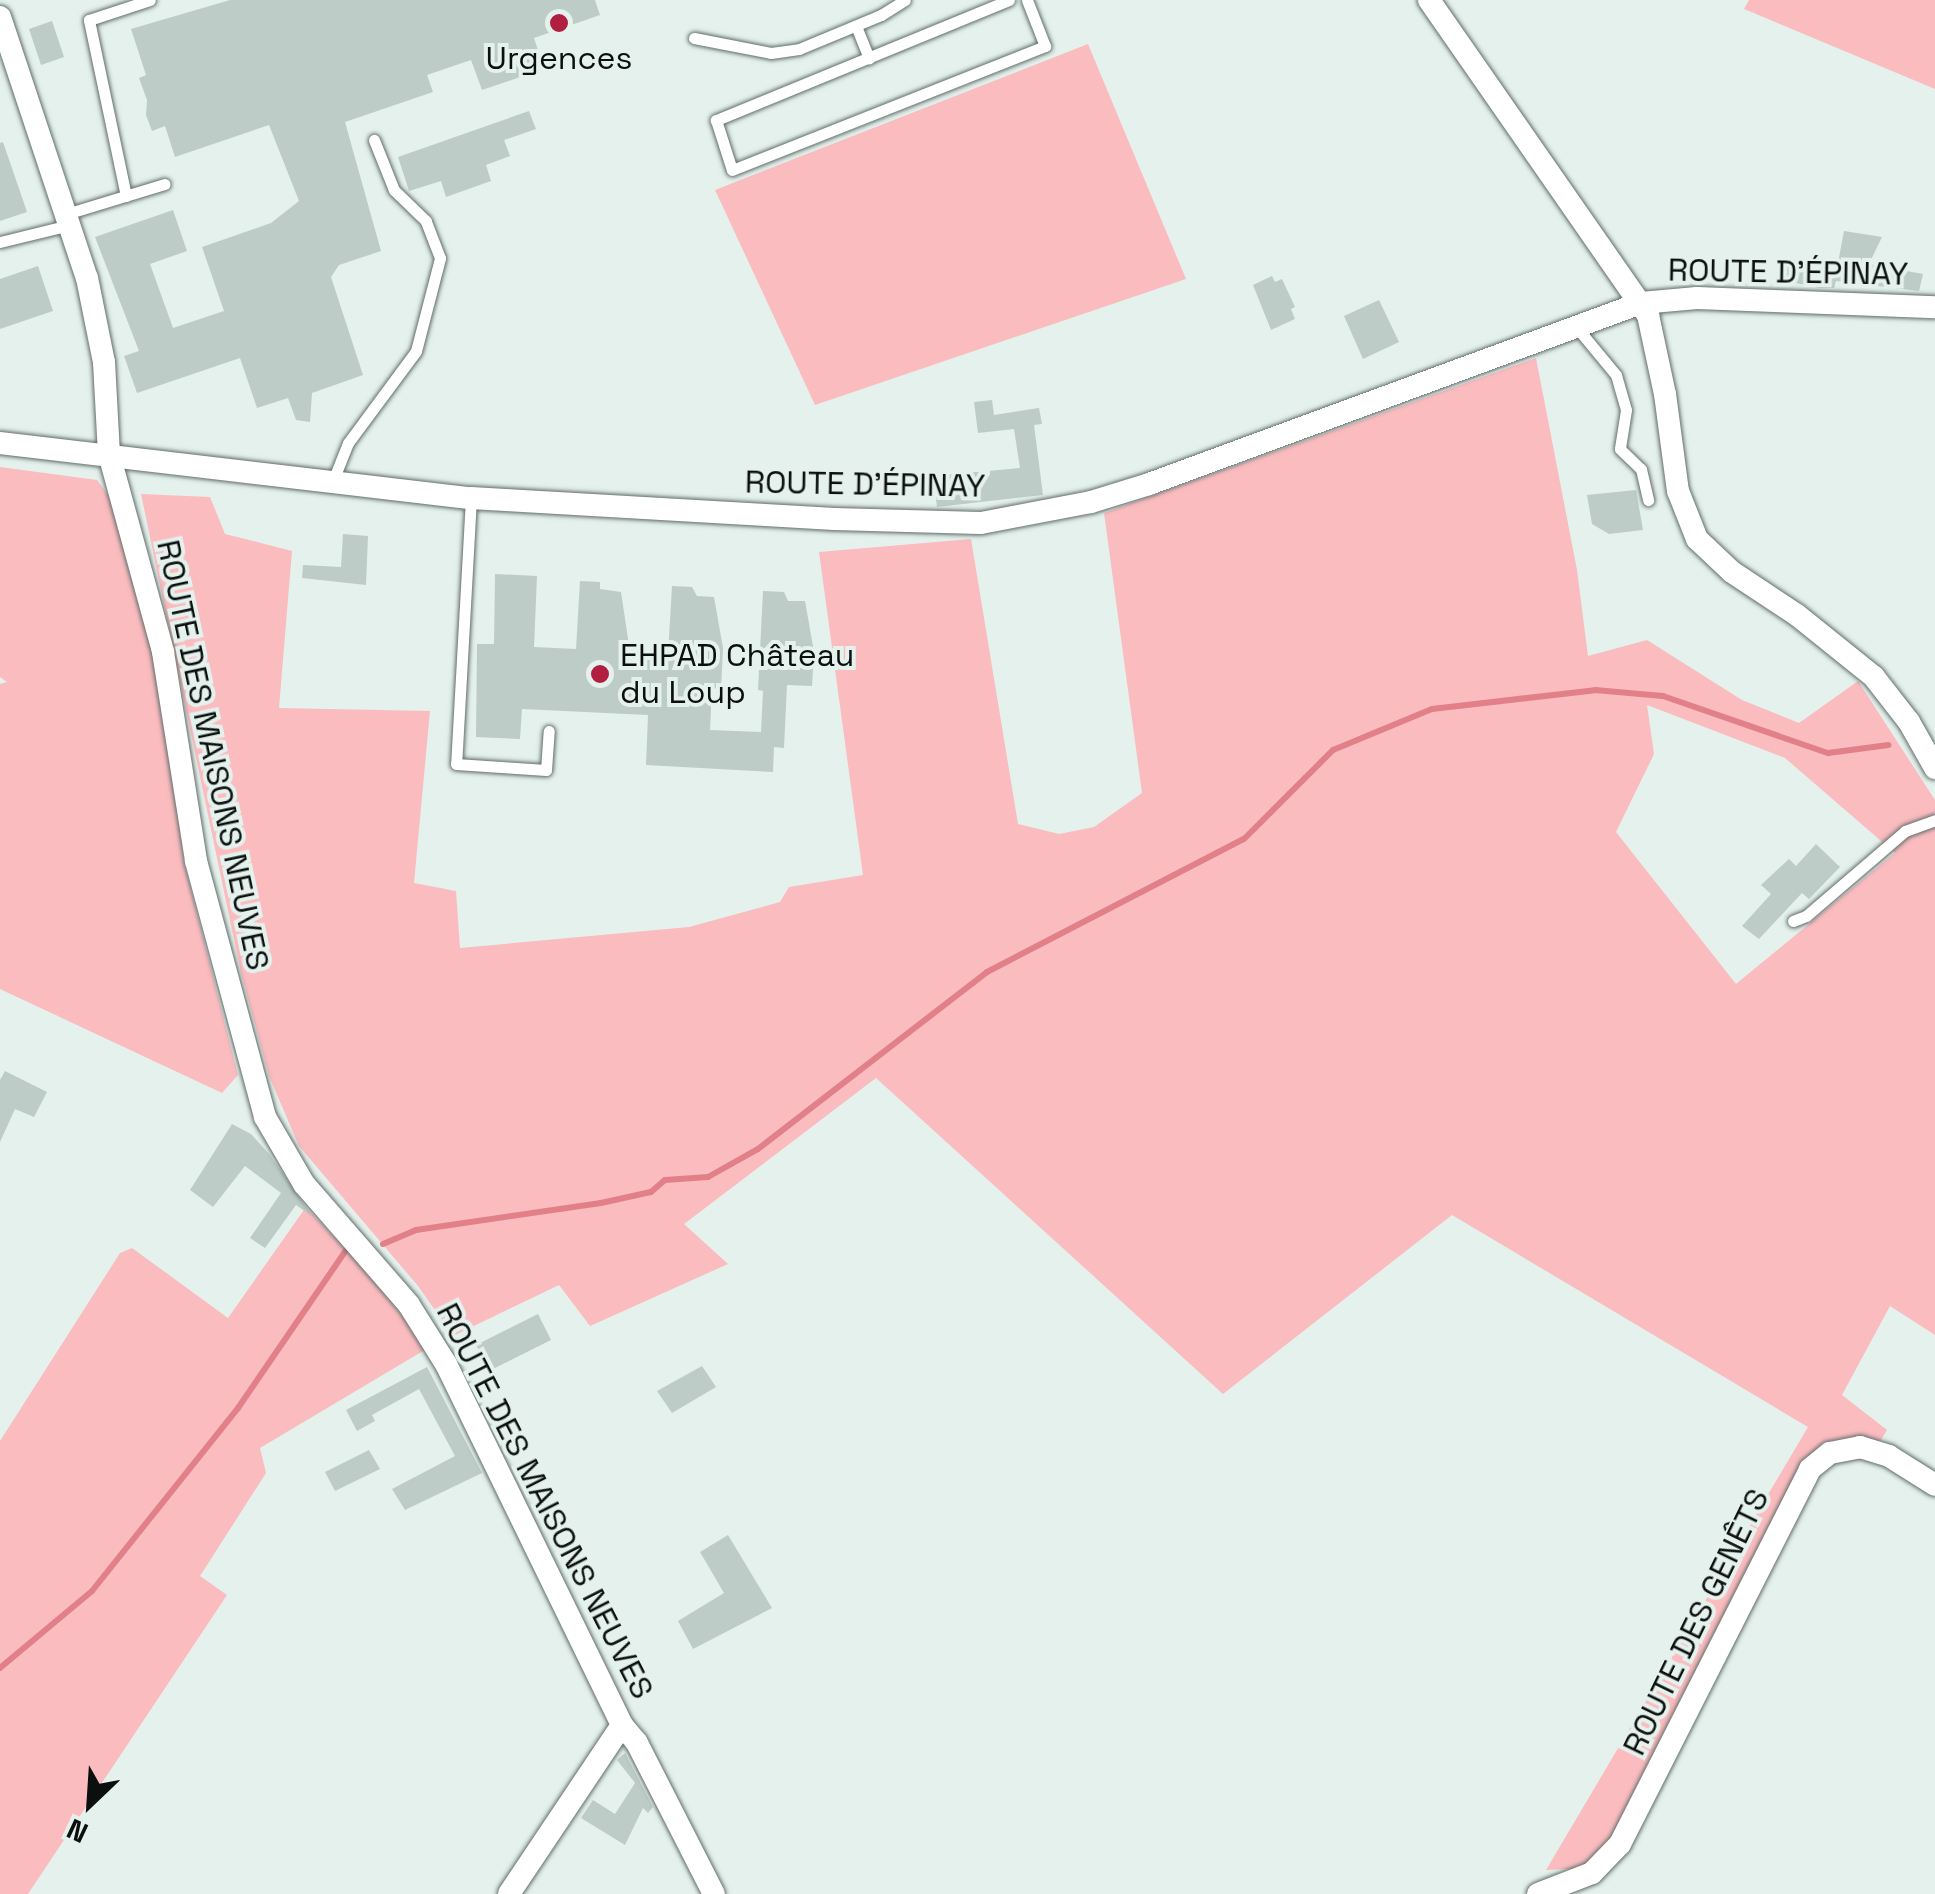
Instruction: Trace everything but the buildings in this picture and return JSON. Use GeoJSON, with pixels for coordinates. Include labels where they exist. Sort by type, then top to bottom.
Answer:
{"type":"FeatureCollection","features":[{"type":"Feature","properties":{"kind":"street"},"geometry":{"type":"LineString","coordinates":[[1429,0],[1641,303],[1657,349],[1678,491],[1697,539],[1732,572],[1797,615],[1874,677],[1900,708],[1935,768]]}},
{"type":"Feature","properties":{"kind":"street","name":"ROUTE DES MAISONS NEUVES"},"geometry":{"type":"LineString","coordinates":[[0,17],[87,278],[104,362],[109,454],[163,652],[196,862],[265,1118],[304,1184],[410,1305],[446,1364],[622,1724],[509,1894]]}},
{"type":"Feature","properties":{"kind":"street","name":"ROUTE D'ÉPINAY"},"geometry":{"type":"LineString","coordinates":[[0,443],[471,498],[981,523],[1022,517],[1149,484],[1641,303],[1697,298],[1935,307]]}},
{"type":"Feature","properties":{"kind":"street","name":"ROUTE DES GENÊTS"},"geometry":{"type":"LineString","coordinates":[[1538,1894],[1592,1873],[1620,1844],[1810,1468],[1830,1453],[1860,1447],[1889,1456],[1935,1485]]}},
{"type":"Feature","properties":{"kind":"street"},"geometry":{"type":"LineString","coordinates":[[622,1724],[637,1743],[714,1894]]}},
{"type":"Feature","properties":{"kind":"lane"},"geometry":{"type":"LineString","coordinates":[[126,196],[89,20],[150,0]]}},
{"type":"Feature","properties":{"kind":"lane"},"geometry":{"type":"LineString","coordinates":[[694,38],[771,53],[799,49],[856,26],[905,0]]}},
{"type":"Feature","properties":{"kind":"lane"},"geometry":{"type":"LineString","coordinates":[[1009,0],[716,120],[732,170],[1044,46],[1027,0]]}},
{"type":"Feature","properties":{"kind":"lane"},"geometry":{"type":"LineString","coordinates":[[856,26],[869,58]]}},
{"type":"Feature","properties":{"kind":"lane"},"geometry":{"type":"LineString","coordinates":[[332,483],[348,443],[416,351],[440,258],[426,221],[394,190],[374,140]]}},
{"type":"Feature","properties":{"kind":"lane"},"geometry":{"type":"LineString","coordinates":[[0,242],[165,184]]}},
{"type":"Feature","properties":{"kind":"lane"},"geometry":{"type":"LineString","coordinates":[[1578,329],[1616,375],[1626,410],[1620,448],[1642,468],[1648,500]]}},
{"type":"Feature","properties":{"kind":"lane"},"geometry":{"type":"LineString","coordinates":[[471,498],[456,764],[546,770],[549,730]]}},
{"type":"Feature","properties":{"kind":"lane"},"geometry":{"type":"LineString","coordinates":[[1793,921],[1806,916],[1905,831],[1935,820]]}},
{"type":"Feature","properties":{"kind":"shaded area"},"geometry":{"type":"Polygon","coordinates":[[[1749,0],[1935,0],[1935,89],[1744,9],[1749,0]]]}},
{"type":"Feature","properties":{"kind":"shaded area"},"geometry":{"type":"Polygon","coordinates":[[[1088,44],[1186,279],[815,405],[715,190],[1088,44]]]}},
{"type":"Feature","properties":{"kind":"shaded area"},"geometry":{"type":"Polygon","coordinates":[[[1536,358],[1577,570],[1588,656],[1647,640],[1742,700],[1799,723],[1858,681],[1935,800],[1935,1335],[1890,1306],[1842,1395],[1887,1430],[1878,1445],[1830,1443],[1624,1824],[1589,1868],[1546,1870],[1808,1427],[1452,1215],[1223,1394],[876,1078],[684,1224],[728,1264],[590,1326],[559,1285],[453,1336],[418,1286],[299,1146],[269,1076],[241,973],[141,494],[210,497],[225,534],[292,551],[279,708],[430,711],[414,883],[456,891],[460,948],[689,927],[780,902],[789,887],[863,875],[819,552],[971,539],[1018,824],[1059,834],[1094,827],[1142,793],[1104,513],[1536,358]],[[1647,705],[1654,754],[1616,832],[1736,984],[1895,853],[1785,758],[1647,705]]]}},
{"type":"Feature","properties":{"kind":"shaded area"},"geometry":{"type":"Polygon","coordinates":[[[0,467],[97,480],[118,508],[158,654],[184,862],[238,1075],[222,1093],[0,989],[0,684],[7,682],[0,677],[0,467]]]}},
{"type":"Feature","properties":{"kind":"shaded area"},"geometry":{"type":"Polygon","coordinates":[[[306,1207],[372,1278],[428,1348],[260,1448],[266,1473],[200,1576],[227,1595],[28,1894],[0,1894],[0,1441],[120,1253],[132,1248],[228,1318],[306,1207]]]}},
{"type":"Feature","properties":{"kind":"waterway"},"geometry":{"type":"LineString","coordinates":[[383,1244],[416,1230],[601,1203],[651,1192],[665,1180],[708,1177],[758,1149],[987,972],[1244,839],[1333,750],[1432,709],[1595,690],[1663,696],[1828,753],[1888,745]]}},
{"type":"Feature","properties":{"kind":"waterway"},"geometry":{"type":"LineString","coordinates":[[0,1668],[92,1591],[238,1408],[346,1250]]}},
{"type":"Feature","properties":{"kind":"place","name":"Urgences"},"geometry":{"type":"Point","coordinates":[559,23]}},
{"type":"Feature","properties":{"kind":"place","name":"EHPAD Château du Loup"},"geometry":{"type":"Point","coordinates":[600,674]}}]}
